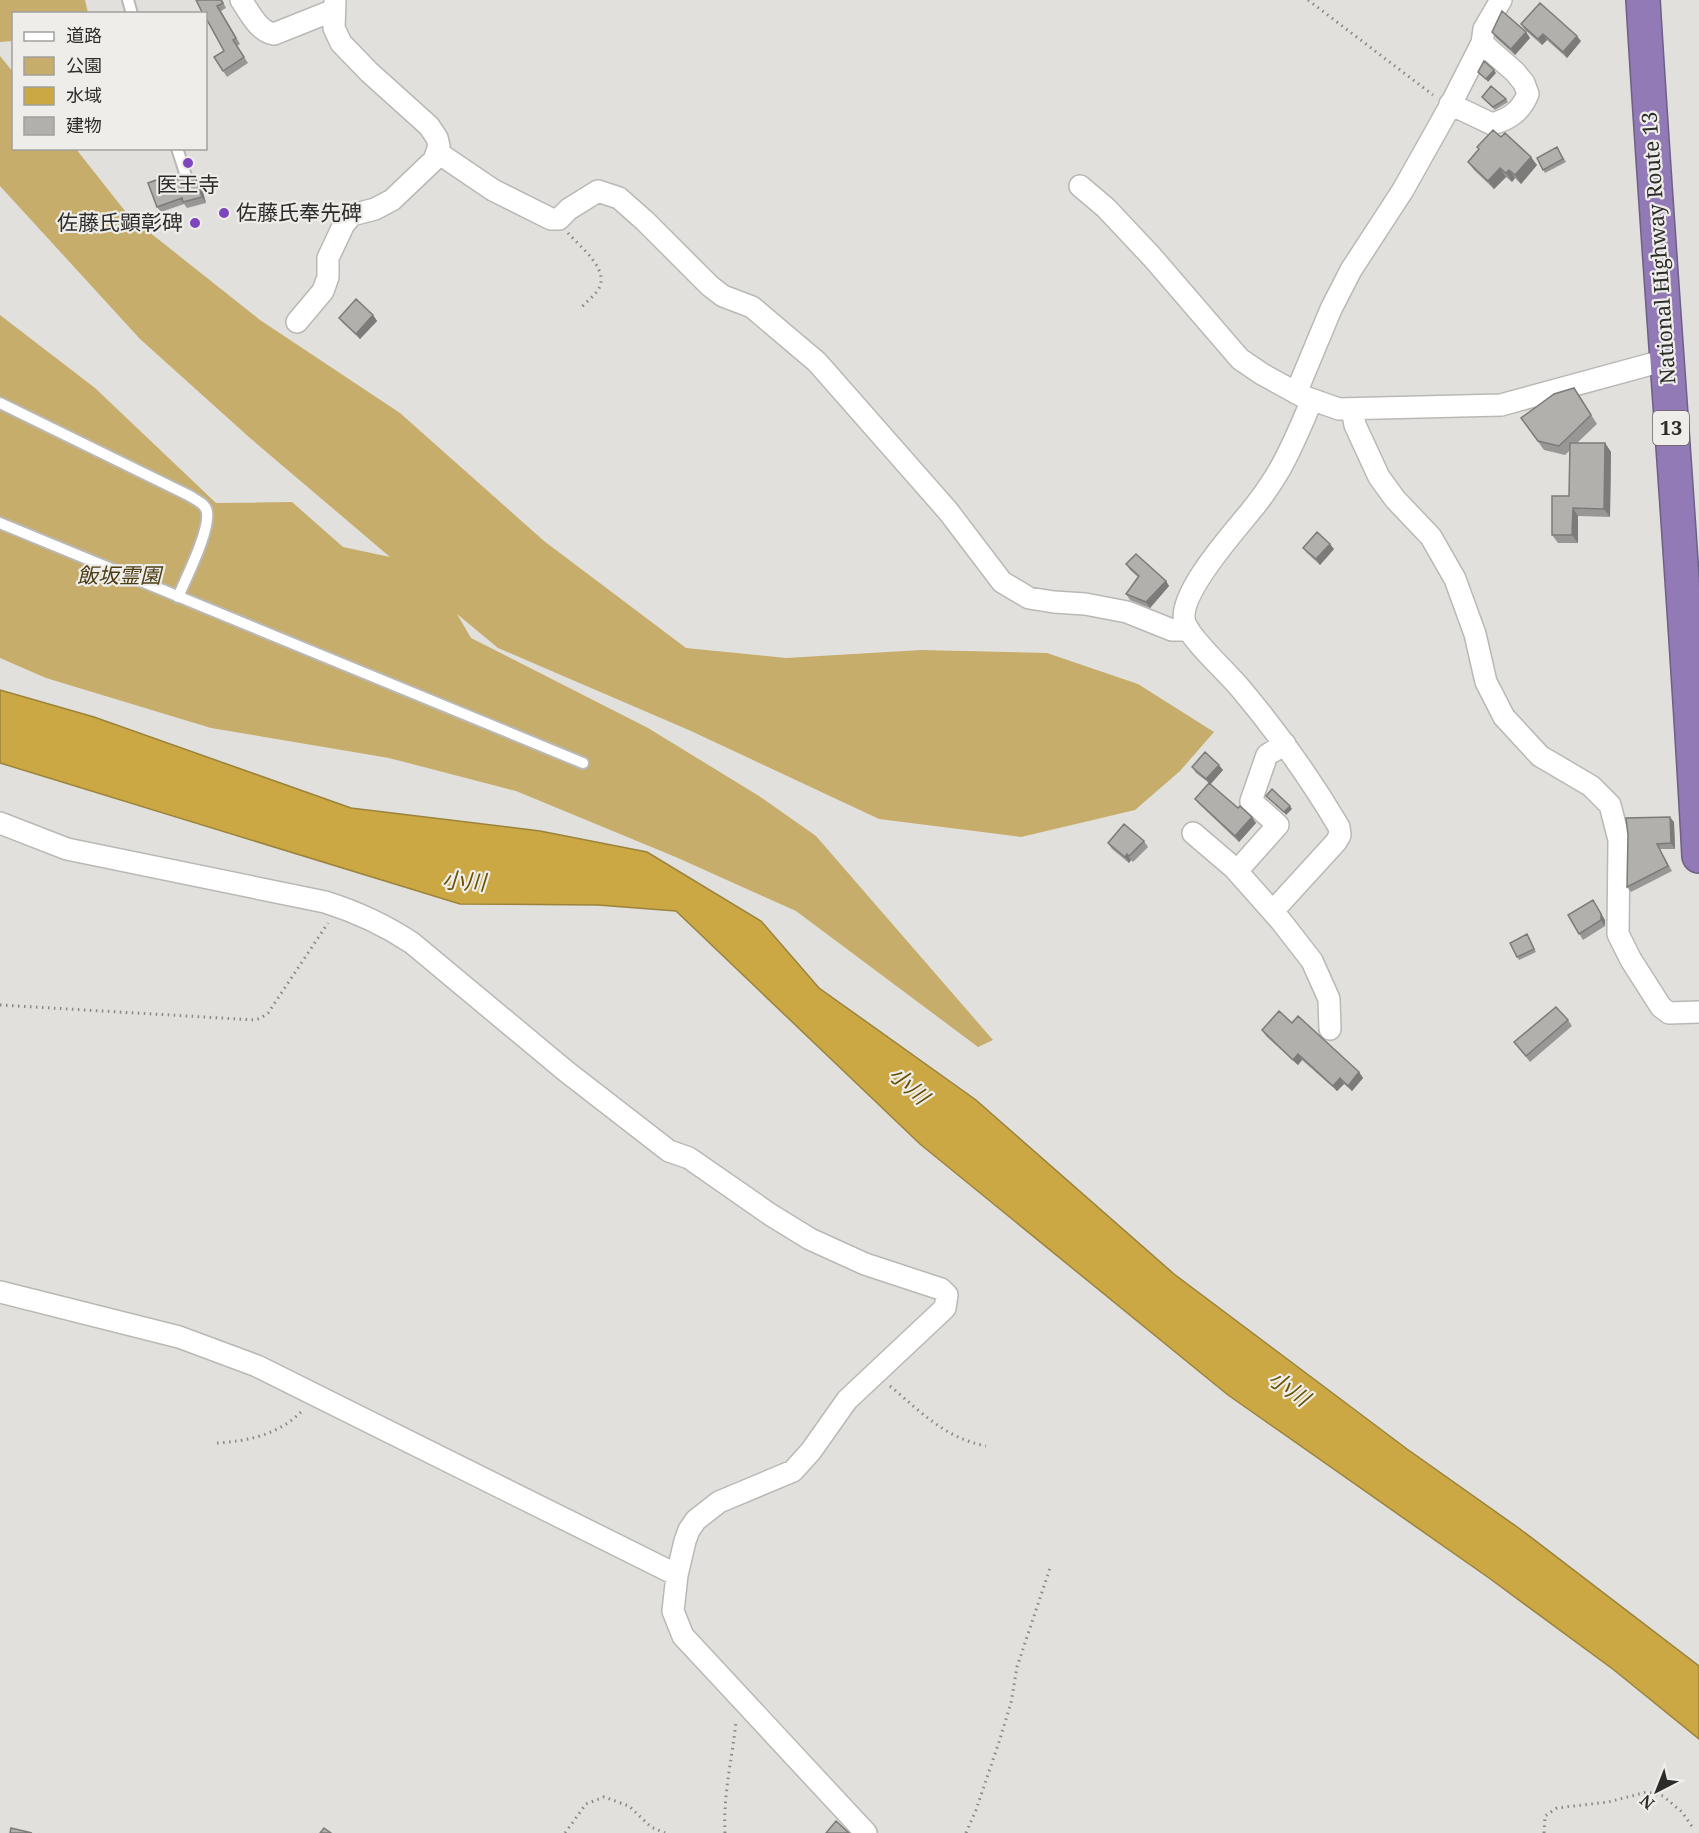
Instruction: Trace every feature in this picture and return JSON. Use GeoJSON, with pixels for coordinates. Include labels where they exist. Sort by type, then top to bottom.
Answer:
{"type":"FeatureCollection","features":[{"type":"Feature","properties":{"kind":"highway","name":"National Highway Route 13"},"geometry":{"type":"LineString","coordinates":[[1643,0],[1666,360],[1696,725],[1699,856]]}},
{"type":"Feature","properties":{"kind":"street"},"geometry":{"type":"LineString","coordinates":[[241,0],[259,26],[268,33],[274,34],[334,5],[334,28],[341,43],[369,72],[429,126],[439,146],[434,160],[392,200],[375,209],[352,215],[344,224],[328,258],[328,277],[323,291],[297,322]]}},
{"type":"Feature","properties":{"kind":"street"},"geometry":{"type":"LineString","coordinates":[[1273,911],[1340,835],[1339,827],[1285,744],[1240,687],[1189,630],[1185,623],[1184,611],[1190,594],[1215,554],[1253,509],[1277,474],[1331,309],[1351,270],[1402,190],[1450,106],[1482,43],[1484,29],[1501,0]]}},
{"type":"Feature","properties":{"kind":"street"},"geometry":{"type":"LineString","coordinates":[[1450,106],[1492,124],[1514,114],[1523,105],[1528,94],[1524,83],[1482,43]]}},
{"type":"Feature","properties":{"kind":"street"},"geometry":{"type":"LineString","coordinates":[[437,152],[493,190],[535,212],[555,219],[559,219],[569,209],[598,190],[619,198],[723,296],[752,307],[768,318],[823,368],[948,511],[1002,582],[1029,598],[1127,612],[1172,630],[1189,630]]}},
{"type":"Feature","properties":{"kind":"street"},"geometry":{"type":"LineString","coordinates":[[1080,186],[1106,208],[1152,257],[1240,359],[1304,397],[1339,410],[1501,405],[1666,360]]}},
{"type":"Feature","properties":{"kind":"street"},"geometry":{"type":"LineString","coordinates":[[1352,409],[1355,425],[1379,477],[1395,499],[1431,537],[1455,579],[1475,634],[1485,682],[1504,717],[1540,756],[1591,786],[1610,805],[1618,840],[1620,894],[1618,934],[1631,960],[1661,1007],[1669,1013],[1699,1012]]}},
{"type":"Feature","properties":{"kind":"street"},"geometry":{"type":"LineString","coordinates":[[1237,872],[1278,825],[1251,801],[1268,756],[1285,744]]}},
{"type":"Feature","properties":{"kind":"street"},"geometry":{"type":"LineString","coordinates":[[0,823],[67,849],[339,906],[389,928],[412,943],[567,1072],[669,1151],[689,1158],[810,1239],[865,1264],[941,1289],[947,1294],[945,1308],[847,1400],[811,1451],[793,1471],[719,1502],[701,1514],[689,1530],[677,1575],[673,1611],[683,1636],[866,1833]]}},
{"type":"Feature","properties":{"kind":"street"},"geometry":{"type":"LineString","coordinates":[[1193,833],[1237,872],[1273,911],[1312,961],[1329,999],[1330,1029]]}},
{"type":"Feature","properties":{"kind":"street"},"geometry":{"type":"LineString","coordinates":[[0,1292],[179,1337],[257,1366],[677,1575]]}},
{"type":"Feature","properties":{"kind":"lane"},"geometry":{"type":"LineString","coordinates":[[178,150],[186,176]]}},
{"type":"Feature","properties":{"kind":"lane"},"geometry":{"type":"LineString","coordinates":[[0,403],[190,496],[205,507],[207,528],[178,597]]}},
{"type":"Feature","properties":{"kind":"lane"},"geometry":{"type":"LineString","coordinates":[[0,523],[583,763]]}},
{"type":"Feature","properties":{"kind":"path"},"geometry":{"type":"LineString","coordinates":[[1308,0],[1450,106]]}},
{"type":"Feature","properties":{"kind":"path"},"geometry":{"type":"LineString","coordinates":[[555,219],[600,271],[602,280],[598,289],[581,308]]}},
{"type":"Feature","properties":{"kind":"path"},"geometry":{"type":"LineString","coordinates":[[0,1005],[255,1020],[268,1013],[339,906]]}},
{"type":"Feature","properties":{"kind":"path"},"geometry":{"type":"LineString","coordinates":[[874,1373],[953,1436],[986,1446]]}},
{"type":"Feature","properties":{"kind":"path"},"geometry":{"type":"LineString","coordinates":[[218,1443],[275,1432],[300,1414],[316,1395]]}},
{"type":"Feature","properties":{"kind":"path"},"geometry":{"type":"LineString","coordinates":[[966,1833],[1000,1739],[1011,1703],[1017,1667],[1050,1568]]}},
{"type":"Feature","properties":{"kind":"path"},"geometry":{"type":"LineString","coordinates":[[726,1833],[724,1810],[726,1787],[737,1716],[744,1702]]}},
{"type":"Feature","properties":{"kind":"path"},"geometry":{"type":"LineString","coordinates":[[1544,1833],[1545,1816],[1557,1808],[1608,1802],[1647,1792],[1663,1796],[1682,1812],[1693,1828]]}},
{"type":"Feature","properties":{"kind":"path"},"geometry":{"type":"LineString","coordinates":[[566,1833],[586,1804],[604,1797],[629,1806],[651,1827],[665,1833]]}},
{"type":"Feature","properties":{"kind":"green space"},"geometry":{"type":"Polygon","coordinates":[[[0,0],[85,0],[88,12],[12,12],[12,41],[0,42],[0,0]]]}},
{"type":"Feature","properties":{"kind":"green space","name":"飯坂霊園"},"geometry":{"type":"Polygon","coordinates":[[[0,56],[12,71],[12,150],[77,150],[129,216],[260,320],[400,413],[544,541],[686,648],[786,658],[921,650],[1047,653],[1138,684],[1214,732],[1180,771],[1135,810],[1021,837],[879,819],[691,731],[498,648],[457,614],[471,638],[648,728],[759,796],[816,836],[993,1040],[978,1047],[796,911],[678,858],[516,791],[389,758],[211,728],[46,678],[0,658],[0,315],[95,388],[216,503],[292,502],[343,547],[390,557],[250,438],[140,339],[0,186],[0,56]]]}},
{"type":"Feature","properties":{"kind":"water","name":"小川"},"geometry":{"type":"Polygon","coordinates":[[[0,690],[94,717],[351,808],[540,831],[647,852],[761,921],[819,988],[976,1100],[1174,1274],[1407,1449],[1520,1529],[1699,1666],[1699,1739],[1614,1670],[1489,1578],[1228,1395],[920,1144],[676,911],[598,905],[460,904],[0,763],[0,690]]]}},
{"type":"Feature","properties":{"kind":"building"},"geometry":{"type":"Polygon","coordinates":[[[196,0],[221,0],[223,3],[217,6],[236,38],[233,40],[244,57],[223,71],[214,57],[224,51],[207,20],[207,12],[202,12],[196,0]]]}},
{"type":"Feature","properties":{"kind":"building"},"geometry":{"type":"Polygon","coordinates":[[[1540,3],[1577,36],[1563,52],[1543,34],[1538,39],[1521,24],[1540,3]]]}},
{"type":"Feature","properties":{"kind":"building"},"geometry":{"type":"Polygon","coordinates":[[[1502,11],[1526,32],[1511,49],[1492,32],[1502,11]]]}},
{"type":"Feature","properties":{"kind":"building"},"geometry":{"type":"Polygon","coordinates":[[[1484,61],[1494,70],[1486,79],[1478,72],[1484,61]]]}},
{"type":"Feature","properties":{"kind":"building"},"geometry":{"type":"Polygon","coordinates":[[[1491,86],[1506,99],[1493,107],[1482,97],[1491,86]]]}},
{"type":"Feature","properties":{"kind":"building"},"geometry":{"type":"Polygon","coordinates":[[[1493,130],[1501,137],[1505,133],[1531,157],[1515,175],[1509,170],[1506,173],[1500,168],[1488,181],[1468,162],[1479,149],[1477,147],[1493,130]]]}},
{"type":"Feature","properties":{"kind":"building"},"geometry":{"type":"Polygon","coordinates":[[[1557,147],[1563,159],[1543,170],[1537,158],[1557,147]]]}},
{"type":"Feature","properties":{"kind":"building"},"geometry":{"type":"Polygon","coordinates":[[[170,175],[172,180],[189,176],[190,181],[196,179],[202,197],[183,202],[182,198],[157,207],[148,183],[170,175]]]}},
{"type":"Feature","properties":{"kind":"building"},"geometry":{"type":"Polygon","coordinates":[[[356,299],[373,315],[356,334],[339,318],[356,299]]]}},
{"type":"Feature","properties":{"kind":"building"},"geometry":{"type":"Polygon","coordinates":[[[1574,388],[1591,415],[1559,446],[1538,441],[1521,418],[1554,394],[1574,388]]]}},
{"type":"Feature","properties":{"kind":"building"},"geometry":{"type":"Polygon","coordinates":[[[1570,443],[1605,443],[1604,509],[1573,508],[1572,535],[1552,535],[1552,496],[1569,496],[1570,443]]]}},
{"type":"Feature","properties":{"kind":"building"},"geometry":{"type":"Polygon","coordinates":[[[1317,532],[1330,544],[1316,559],[1303,548],[1317,532]]]}},
{"type":"Feature","properties":{"kind":"building"},"geometry":{"type":"Polygon","coordinates":[[[1136,554],[1166,581],[1146,602],[1126,594],[1139,576],[1126,564],[1136,554]]]}},
{"type":"Feature","properties":{"kind":"building"},"geometry":{"type":"Polygon","coordinates":[[[1205,752],[1219,765],[1206,779],[1192,767],[1205,752]]]}},
{"type":"Feature","properties":{"kind":"building"},"geometry":{"type":"Polygon","coordinates":[[[1209,783],[1252,817],[1235,836],[1195,799],[1209,783]]]}},
{"type":"Feature","properties":{"kind":"building"},"geometry":{"type":"Polygon","coordinates":[[[1272,789],[1290,806],[1284,812],[1266,796],[1272,789]]]}},
{"type":"Feature","properties":{"kind":"building"},"geometry":{"type":"Polygon","coordinates":[[[1670,817],[1671,843],[1657,844],[1668,866],[1627,887],[1626,818],[1670,817]]]}},
{"type":"Feature","properties":{"kind":"building"},"geometry":{"type":"Polygon","coordinates":[[[1124,824],[1144,841],[1129,856],[1127,854],[1125,857],[1108,843],[1124,824]]]}},
{"type":"Feature","properties":{"kind":"building"},"geometry":{"type":"Polygon","coordinates":[[[1593,900],[1601,914],[1601,920],[1579,934],[1568,915],[1593,900]]]}},
{"type":"Feature","properties":{"kind":"building"},"geometry":{"type":"Polygon","coordinates":[[[1527,934],[1534,949],[1517,957],[1510,943],[1527,934]]]}},
{"type":"Feature","properties":{"kind":"building"},"geometry":{"type":"Polygon","coordinates":[[[1556,1007],[1568,1020],[1526,1056],[1514,1042],[1556,1007]]]}},
{"type":"Feature","properties":{"kind":"building"},"geometry":{"type":"Polygon","coordinates":[[[1279,1011],[1292,1023],[1298,1016],[1359,1072],[1348,1086],[1340,1078],[1333,1086],[1298,1054],[1293,1060],[1262,1030],[1279,1011]]]}},
{"type":"Feature","properties":{"kind":"building"},"geometry":{"type":"Polygon","coordinates":[[[836,1821],[849,1833],[826,1833],[836,1821]]]}},
{"type":"Feature","properties":{"kind":"building"},"geometry":{"type":"Polygon","coordinates":[[[11,1828],[32,1833],[10,1833],[11,1828]]]}},
{"type":"Feature","properties":{"kind":"building"},"geometry":{"type":"Polygon","coordinates":[[[324,1828],[331,1833],[320,1833],[324,1828]]]}},
{"type":"Feature","properties":{"kind":"place","name":"医王寺"},"geometry":{"type":"Point","coordinates":[188,163]}},
{"type":"Feature","properties":{"kind":"place","name":"佐藤氏奉先碑"},"geometry":{"type":"Point","coordinates":[224,213]}},
{"type":"Feature","properties":{"kind":"place","name":"佐藤氏顕彰碑"},"geometry":{"type":"Point","coordinates":[195,223]}}]}
